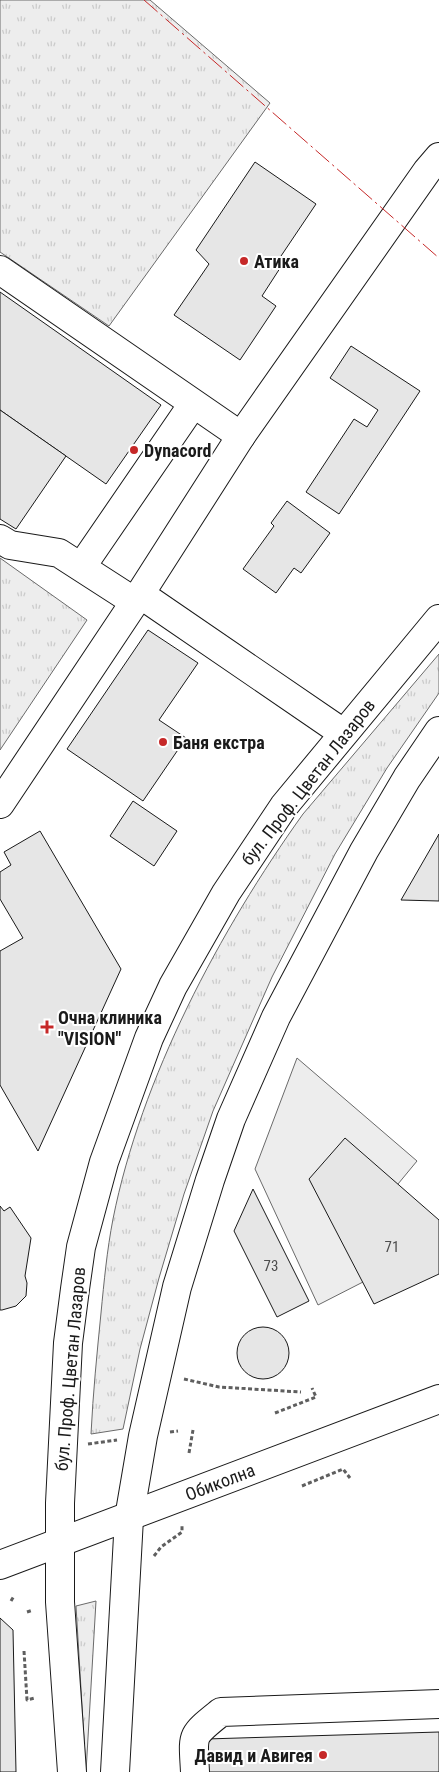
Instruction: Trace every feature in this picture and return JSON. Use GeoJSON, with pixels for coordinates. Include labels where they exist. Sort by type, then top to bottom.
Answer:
{"type":"FeatureCollection","features":[{"type":"Feature","properties":{"kind":"main road"},"geometry":{"type":"LineString","coordinates":[[0,804],[138,598],[241,436],[427,171],[439,157]]}},
{"type":"Feature","properties":{"kind":"main road"},"geometry":{"type":"LineString","coordinates":[[0,270],[241,436]]}},
{"type":"Feature","properties":{"kind":"main road"},"geometry":{"type":"LineString","coordinates":[[82,566],[192,404]]}},
{"type":"Feature","properties":{"kind":"main road"},"geometry":{"type":"LineString","coordinates":[[0,539],[10,545],[59,553],[82,566],[138,598],[343,733]]}},
{"type":"Feature","properties":{"kind":"main road","name":"бул. Проф. Цветан Лазаров"},"geometry":{"type":"LineString","coordinates":[[72,1772],[60,1602],[59,1544],[68,1343],[81,1247],[104,1162],[149,1038],[173,986],[241,868],[284,806],[439,619]]}},
{"type":"Feature","properties":{"kind":"main road"},"geometry":{"type":"LineString","coordinates":[[115,1772],[129,1518],[143,1436],[177,1287],[231,1119],[276,1017],[328,915],[402,786],[439,731]]}},
{"type":"Feature","properties":{"kind":"main road","name":"Обиколна"},"geometry":{"type":"LineString","coordinates":[[0,1565],[129,1518],[439,1399]]}},
{"type":"Feature","properties":{"kind":"main road"},"geometry":{"type":"LineString","coordinates":[[195,1772],[193,1740],[199,1730],[221,1712],[439,1704]]}},
{"type":"Feature","properties":{"kind":"path"},"geometry":{"type":"LineString","coordinates":[[178,1377],[219,1387],[301,1392]]}},
{"type":"Feature","properties":{"kind":"path"},"geometry":{"type":"LineString","coordinates":[[275,1413],[316,1397],[312,1388]]}},
{"type":"Feature","properties":{"kind":"path"},"geometry":{"type":"LineString","coordinates":[[189,1453],[192,1430]]}},
{"type":"Feature","properties":{"kind":"path"},"geometry":{"type":"LineString","coordinates":[[63,1448],[143,1436]]}},
{"type":"Feature","properties":{"kind":"path"},"geometry":{"type":"LineString","coordinates":[[302,1486],[344,1468],[350,1478]]}},
{"type":"Feature","properties":{"kind":"path"},"geometry":{"type":"LineString","coordinates":[[151,1566],[154,1556],[161,1547],[182,1532]]}},
{"type":"Feature","properties":{"kind":"path"},"geometry":{"type":"LineString","coordinates":[[11,1601],[14,1596]]}},
{"type":"Feature","properties":{"kind":"path"},"geometry":{"type":"LineString","coordinates":[[27,1612],[32,1610]]}},
{"type":"Feature","properties":{"kind":"path"},"geometry":{"type":"LineString","coordinates":[[24,1651],[27,1700],[35,1698]]}},
{"type":"Feature","properties":{"kind":"green space"},"geometry":{"type":"Polygon","coordinates":[[[0,0],[150,0],[270,103],[109,326],[0,252],[0,0]]]}},
{"type":"Feature","properties":{"kind":"green space"},"geometry":{"type":"Polygon","coordinates":[[[0,558],[87,620],[0,750],[0,558]]]}},
{"type":"Feature","properties":{"kind":"green space"},"geometry":{"type":"Polygon","coordinates":[[[439,654],[439,693],[387,768],[335,854],[272,977],[213,1111],[184,1194],[159,1278],[140,1349],[123,1429],[91,1434],[103,1290],[113,1219],[126,1166],[143,1113],[187,1007],[242,906],[303,814],[439,654]]]}},
{"type":"Feature","properties":{"kind":"green space"},"geometry":{"type":"Polygon","coordinates":[[[96,1601],[86,1772],[76,1606],[96,1601]]]}},
{"type":"Feature","properties":{"kind":"shaded area"},"geometry":{"type":"Polygon","coordinates":[[[297,1058],[417,1161],[398,1184],[363,1282],[318,1305],[255,1169],[297,1058]]]}},
{"type":"Feature","properties":{"kind":"building","name":"Атика"},"geometry":{"type":"Polygon","coordinates":[[[255,162],[316,204],[279,259],[284,262],[262,296],[276,306],[240,360],[174,315],[209,264],[196,250],[255,162]]]}},
{"type":"Feature","properties":{"kind":"building"},"geometry":{"type":"Polygon","coordinates":[[[0,292],[161,405],[106,484],[0,410],[0,292]]]}},
{"type":"Feature","properties":{"kind":"building"},"geometry":{"type":"Polygon","coordinates":[[[351,346],[420,391],[339,514],[306,492],[354,419],[367,427],[378,410],[330,378],[351,346]]]}},
{"type":"Feature","properties":{"kind":"building"},"geometry":{"type":"Polygon","coordinates":[[[0,410],[66,456],[16,529],[0,519],[0,410]]]}},
{"type":"Feature","properties":{"kind":"building"},"geometry":{"type":"Polygon","coordinates":[[[287,501],[330,533],[301,573],[294,568],[276,593],[243,569],[274,526],[271,523],[287,501]]]}},
{"type":"Feature","properties":{"kind":"building"},"geometry":{"type":"Polygon","coordinates":[[[148,630],[198,663],[159,720],[186,738],[143,801],[67,749],[148,630]]]}},
{"type":"Feature","properties":{"kind":"building"},"geometry":{"type":"Polygon","coordinates":[[[133,801],[177,831],[154,866],[110,836],[133,801]]]}},
{"type":"Feature","properties":{"kind":"building","name":"Очна клиника \"VISION\""},"geometry":{"type":"Polygon","coordinates":[[[40,831],[121,969],[38,1151],[0,1085],[0,951],[23,938],[0,899],[0,872],[11,865],[4,852],[40,831]]]}},
{"type":"Feature","properties":{"kind":"building"},"geometry":{"type":"Polygon","coordinates":[[[439,834],[439,901],[401,900],[439,834]]]}},
{"type":"Feature","properties":{"kind":"building"},"geometry":{"type":"Polygon","coordinates":[[[345,1138],[439,1220],[439,1274],[374,1304],[309,1179],[345,1138]]]}},
{"type":"Feature","properties":{"kind":"building"},"geometry":{"type":"Polygon","coordinates":[[[253,1189],[309,1301],[277,1317],[234,1231],[253,1189]]]}},
{"type":"Feature","properties":{"kind":"building"},"geometry":{"type":"Polygon","coordinates":[[[0,1206],[4,1211],[10,1207],[31,1238],[25,1276],[27,1283],[26,1296],[16,1306],[2,1310],[0,1310],[0,1206]]]}},
{"type":"Feature","properties":{"kind":"building"},"geometry":{"type":"Polygon","coordinates":[[[263,1327],[273,1329],[281,1335],[287,1343],[289,1353],[287,1363],[281,1371],[273,1377],[263,1379],[253,1377],[245,1371],[239,1363],[237,1353],[239,1343],[245,1335],[253,1329],[263,1327]]]}},
{"type":"Feature","properties":{"kind":"building"},"geometry":{"type":"Polygon","coordinates":[[[0,1618],[13,1630],[16,1772],[0,1772],[0,1618]]]}},
{"type":"Feature","properties":{"kind":"building","name":"Давид и Авигея"},"geometry":{"type":"Polygon","coordinates":[[[439,1732],[439,1772],[206,1772],[206,1739],[439,1732]]]}},
{"type":"Feature","properties":{"kind":"power"},"geometry":{"type":"LineString","coordinates":[[144,0],[439,258]]}},
{"type":"Feature","properties":{"kind":"place","name":"Атика"},"geometry":{"type":"Point","coordinates":[244,261]}},
{"type":"Feature","properties":{"kind":"place","name":"Dynacord"},"geometry":{"type":"Point","coordinates":[134,450]}},
{"type":"Feature","properties":{"kind":"place","name":"Баня екстра"},"geometry":{"type":"Point","coordinates":[163,742]}},
{"type":"Feature","properties":{"kind":"place","name":"Очна клиника \"VISION\""},"geometry":{"type":"Point","coordinates":[47,1027]}},
{"type":"Feature","properties":{"kind":"place","name":"Давид и Авигея"},"geometry":{"type":"Point","coordinates":[323,1755]}}]}
